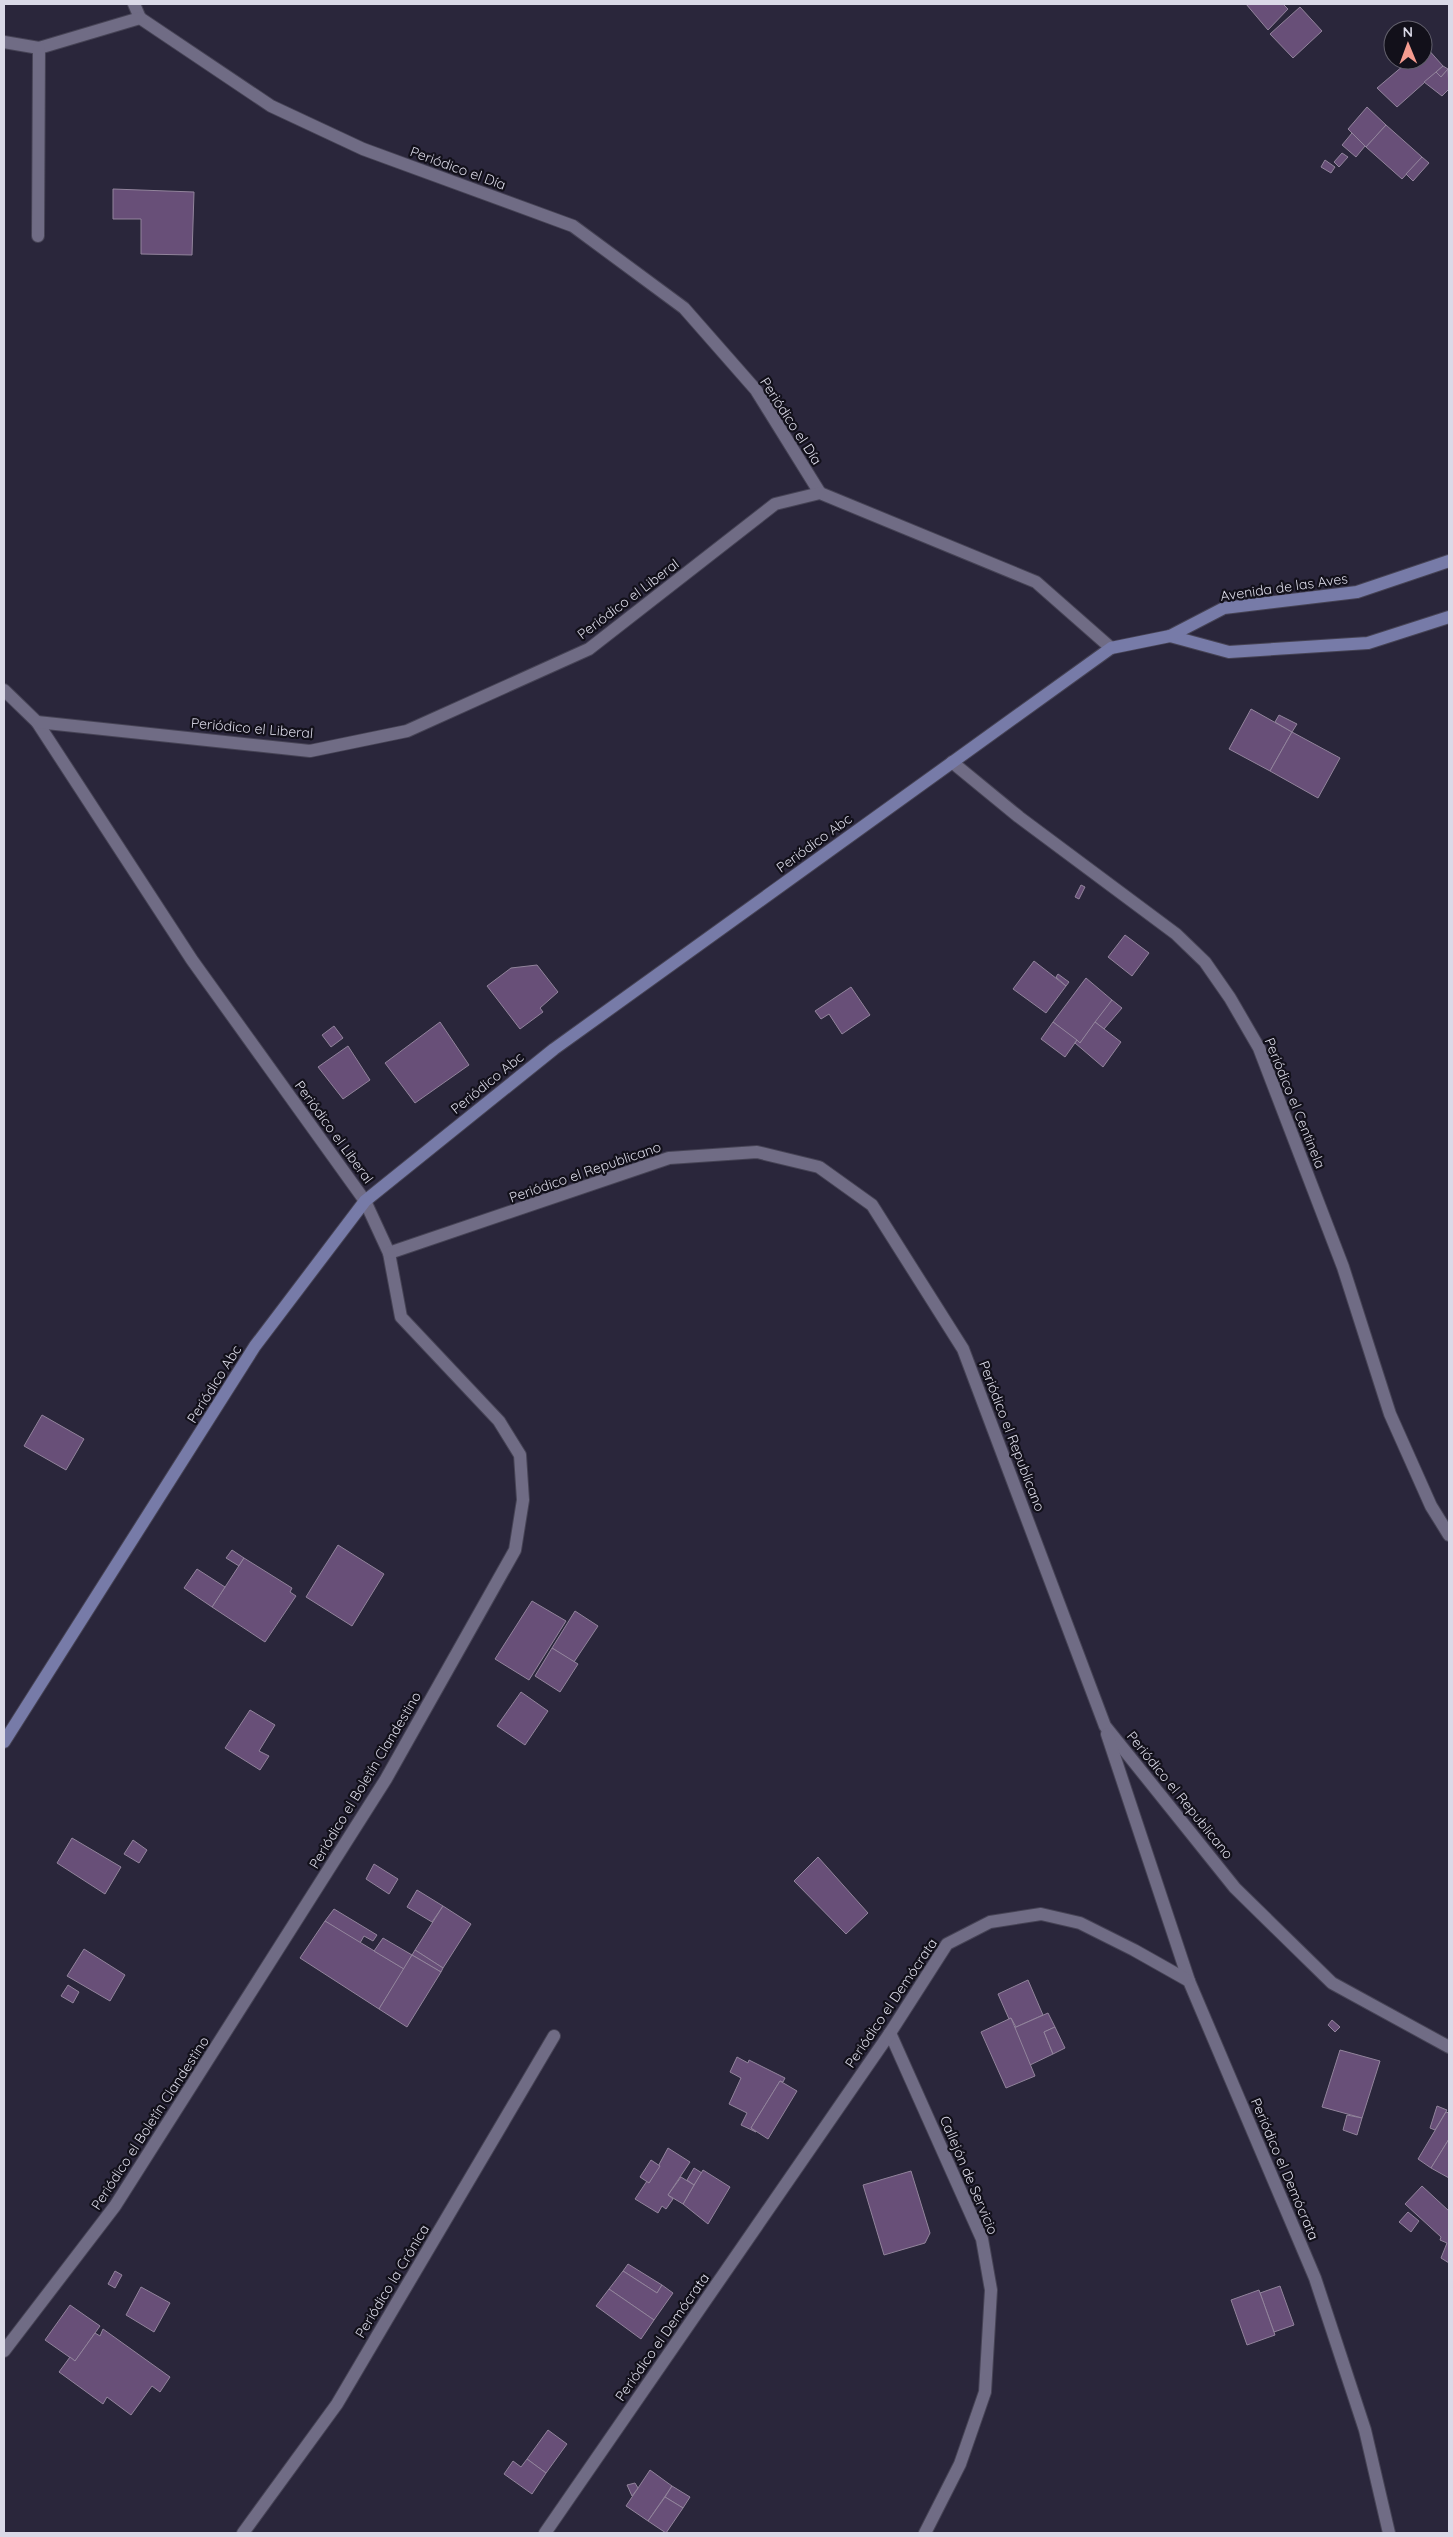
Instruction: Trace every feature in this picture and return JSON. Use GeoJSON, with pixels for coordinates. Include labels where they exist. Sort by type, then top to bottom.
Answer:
{"type":"FeatureCollection","features":[{"type":"Feature","properties":{"kind":"street"},"geometry":{"type":"LineString","coordinates":[[4,42],[39,48],[140,18],[134,4]]}},
{"type":"Feature","properties":{"kind":"street","name":"Periódico el Día"},"geometry":{"type":"LineString","coordinates":[[140,18],[271,106],[363,149],[573,226],[684,308],[756,390],[820,493]]}},
{"type":"Feature","properties":{"kind":"street"},"geometry":{"type":"LineString","coordinates":[[38,236],[39,48]]}},
{"type":"Feature","properties":{"kind":"street"},"geometry":{"type":"LineString","coordinates":[[820,493],[1036,582],[1111,648]]}},
{"type":"Feature","properties":{"kind":"street","name":"Periódico el Liberal"},"geometry":{"type":"LineString","coordinates":[[37,722],[310,751],[407,732],[589,649],[775,504],[820,493]]}},
{"type":"Feature","properties":{"kind":"street","name":"Avenida de las Aves"},"geometry":{"type":"LineString","coordinates":[[1170,636],[1224,608],[1357,592],[1449,561]]}},
{"type":"Feature","properties":{"kind":"street"},"geometry":{"type":"LineString","coordinates":[[1170,636],[1229,652],[1368,643],[1449,616]]}},
{"type":"Feature","properties":{"kind":"street","name":"Periódico Abc"},"geometry":{"type":"LineString","coordinates":[[4,1742],[255,1346],[365,1201],[554,1048],[1111,648],[1170,636]]}},
{"type":"Feature","properties":{"kind":"street"},"geometry":{"type":"LineString","coordinates":[[4,690],[37,722]]}},
{"type":"Feature","properties":{"kind":"street","name":"Periódico el Liberal"},"geometry":{"type":"LineString","coordinates":[[37,722],[192,960],[365,1201]]}},
{"type":"Feature","properties":{"kind":"street","name":"Periódico el Centinela"},"geometry":{"type":"LineString","coordinates":[[952,762],[1027,823],[1176,934],[1205,962],[1230,998],[1259,1048],[1340,1258],[1390,1414],[1430,1506],[1449,1535]]}},
{"type":"Feature","properties":{"kind":"street","name":"Periódico el Republicano"},"geometry":{"type":"LineString","coordinates":[[389,1253],[669,1158],[757,1152],[819,1167],[872,1205],[963,1349],[1104,1726],[1235,1888],[1332,1983],[1449,2047]]}},
{"type":"Feature","properties":{"kind":"street","name":"Periódico el Boletín Clandestino"},"geometry":{"type":"LineString","coordinates":[[4,2351],[115,2206],[386,1779],[515,1550],[523,1500],[520,1455],[499,1421],[401,1317],[389,1253],[365,1201]]}},
{"type":"Feature","properties":{"kind":"street"},"geometry":{"type":"LineString","coordinates":[[1104,1726],[1189,1981]]}},
{"type":"Feature","properties":{"kind":"street","name":"Periódico el Demócrata"},"geometry":{"type":"LineString","coordinates":[[545,2533],[890,2033],[947,1944],[990,1922],[1041,1914],[1080,1924],[1134,1950],[1189,1981],[1315,2278],[1365,2430],[1389,2533]]}},
{"type":"Feature","properties":{"kind":"street","name":"Callejón de Servicio"},"geometry":{"type":"LineString","coordinates":[[890,2033],[982,2239],[992,2290],[985,2392],[960,2464],[925,2533]]}},
{"type":"Feature","properties":{"kind":"street","name":"Periódico la Crónica"},"geometry":{"type":"LineString","coordinates":[[243,2533],[336,2404],[554,2036]]}},
{"type":"Feature","properties":{"kind":"building"},"geometry":{"type":"Polygon","coordinates":[[[1246,4],[1283,4],[1288,9],[1268,30],[1246,4]]]}},
{"type":"Feature","properties":{"kind":"building"},"geometry":{"type":"Polygon","coordinates":[[[1300,7],[1322,31],[1293,58],[1270,34],[1300,7]]]}},
{"type":"Feature","properties":{"kind":"building"},"geometry":{"type":"Polygon","coordinates":[[[1433,55],[1443,66],[1397,107],[1377,88],[1398,70],[1433,70],[1433,55]]]}},
{"type":"Feature","properties":{"kind":"building"},"geometry":{"type":"Polygon","coordinates":[[[1443,66],[1448,69],[1441,77],[1436,72],[1443,66]]]}},
{"type":"Feature","properties":{"kind":"building"},"geometry":{"type":"Polygon","coordinates":[[[1448,69],[1449,89],[1442,96],[1424,82],[1436,72],[1441,77],[1448,69]]]}},
{"type":"Feature","properties":{"kind":"building"},"geometry":{"type":"Polygon","coordinates":[[[1367,107],[1386,125],[1366,147],[1348,129],[1367,107]]]}},
{"type":"Feature","properties":{"kind":"building"},"geometry":{"type":"Polygon","coordinates":[[[1386,125],[1422,157],[1402,179],[1366,147],[1386,125]]]}},
{"type":"Feature","properties":{"kind":"building"},"geometry":{"type":"Polygon","coordinates":[[[1352,133],[1365,146],[1356,157],[1342,145],[1352,133]]]}},
{"type":"Feature","properties":{"kind":"building"},"geometry":{"type":"Polygon","coordinates":[[[1342,153],[1348,157],[1339,167],[1334,162],[1342,153]]]}},
{"type":"Feature","properties":{"kind":"building"},"geometry":{"type":"Polygon","coordinates":[[[1422,157],[1429,163],[1413,181],[1406,174],[1422,157]]]}},
{"type":"Feature","properties":{"kind":"building"},"geometry":{"type":"Polygon","coordinates":[[[1325,160],[1335,167],[1331,173],[1321,167],[1325,160]]]}},
{"type":"Feature","properties":{"kind":"building"},"geometry":{"type":"Polygon","coordinates":[[[113,189],[194,192],[192,255],[141,254],[141,219],[113,219],[113,189]]]}},
{"type":"Feature","properties":{"kind":"building"},"geometry":{"type":"Polygon","coordinates":[[[1251,709],[1292,732],[1270,771],[1229,749],[1251,709]]]}},
{"type":"Feature","properties":{"kind":"building"},"geometry":{"type":"Polygon","coordinates":[[[1279,715],[1297,724],[1292,732],[1275,722],[1279,715]]]}},
{"type":"Feature","properties":{"kind":"building"},"geometry":{"type":"Polygon","coordinates":[[[1292,732],[1340,758],[1318,798],[1270,771],[1292,732]]]}},
{"type":"Feature","properties":{"kind":"building"},"geometry":{"type":"Polygon","coordinates":[[[1081,885],[1085,887],[1079,899],[1075,897],[1081,885]]]}},
{"type":"Feature","properties":{"kind":"building"},"geometry":{"type":"Polygon","coordinates":[[[1125,935],[1149,953],[1132,976],[1108,957],[1125,935]]]}},
{"type":"Feature","properties":{"kind":"building"},"geometry":{"type":"Polygon","coordinates":[[[1034,961],[1066,986],[1046,1013],[1013,989],[1034,961]]]}},
{"type":"Feature","properties":{"kind":"building"},"geometry":{"type":"Polygon","coordinates":[[[537,965],[558,992],[540,1008],[543,1012],[520,1029],[487,986],[511,968],[537,965]]]}},
{"type":"Feature","properties":{"kind":"building"},"geometry":{"type":"Polygon","coordinates":[[[1058,974],[1069,982],[1066,986],[1056,977],[1058,974]]]}},
{"type":"Feature","properties":{"kind":"building"},"geometry":{"type":"Polygon","coordinates":[[[1086,978],[1112,1000],[1080,1043],[1053,1022],[1086,978]]]}},
{"type":"Feature","properties":{"kind":"building"},"geometry":{"type":"Polygon","coordinates":[[[851,987],[870,1015],[842,1034],[829,1014],[821,1019],[815,1011],[851,987]]]}},
{"type":"Feature","properties":{"kind":"building"},"geometry":{"type":"Polygon","coordinates":[[[1112,1000],[1122,1008],[1104,1029],[1095,1022],[1112,1000]]]}},
{"type":"Feature","properties":{"kind":"building"},"geometry":{"type":"Polygon","coordinates":[[[440,1022],[469,1065],[415,1103],[385,1063],[440,1022]]]}},
{"type":"Feature","properties":{"kind":"building"},"geometry":{"type":"Polygon","coordinates":[[[1053,1022],[1077,1040],[1065,1057],[1041,1039],[1053,1022]]]}},
{"type":"Feature","properties":{"kind":"building"},"geometry":{"type":"Polygon","coordinates":[[[1095,1022],[1121,1042],[1103,1067],[1075,1043],[1077,1040],[1080,1043],[1095,1022]]]}},
{"type":"Feature","properties":{"kind":"building"},"geometry":{"type":"Polygon","coordinates":[[[334,1026],[343,1038],[331,1047],[322,1035],[334,1026]]]}},
{"type":"Feature","properties":{"kind":"building"},"geometry":{"type":"Polygon","coordinates":[[[348,1046],[370,1080],[343,1099],[318,1067],[348,1046]]]}},
{"type":"Feature","properties":{"kind":"building"},"geometry":{"type":"Polygon","coordinates":[[[42,1415],[84,1439],[66,1470],[24,1446],[42,1415]]]}},
{"type":"Feature","properties":{"kind":"building"},"geometry":{"type":"Polygon","coordinates":[[[338,1545],[384,1574],[352,1626],[306,1597],[338,1545]]]}},
{"type":"Feature","properties":{"kind":"building"},"geometry":{"type":"Polygon","coordinates":[[[232,1550],[244,1558],[239,1566],[226,1558],[232,1550]]]}},
{"type":"Feature","properties":{"kind":"building"},"geometry":{"type":"Polygon","coordinates":[[[244,1558],[292,1588],[290,1592],[296,1596],[265,1642],[212,1607],[244,1558]]]}},
{"type":"Feature","properties":{"kind":"building"},"geometry":{"type":"Polygon","coordinates":[[[197,1569],[225,1587],[212,1607],[184,1588],[197,1569]]]}},
{"type":"Feature","properties":{"kind":"building"},"geometry":{"type":"Polygon","coordinates":[[[532,1601],[566,1621],[529,1680],[495,1659],[532,1601]]]}},
{"type":"Feature","properties":{"kind":"building"},"geometry":{"type":"Polygon","coordinates":[[[575,1611],[598,1626],[574,1662],[552,1648],[575,1611]]]}},
{"type":"Feature","properties":{"kind":"building"},"geometry":{"type":"Polygon","coordinates":[[[552,1648],[578,1664],[560,1692],[535,1676],[552,1648]]]}},
{"type":"Feature","properties":{"kind":"building"},"geometry":{"type":"Polygon","coordinates":[[[521,1692],[548,1711],[525,1745],[497,1726],[521,1692]]]}},
{"type":"Feature","properties":{"kind":"building"},"geometry":{"type":"Polygon","coordinates":[[[250,1710],[275,1725],[259,1751],[269,1756],[260,1770],[225,1748],[250,1710]]]}},
{"type":"Feature","properties":{"kind":"building"},"geometry":{"type":"Polygon","coordinates":[[[72,1838],[121,1867],[105,1894],[57,1863],[72,1838]]]}},
{"type":"Feature","properties":{"kind":"building"},"geometry":{"type":"Polygon","coordinates":[[[133,1840],[147,1850],[139,1863],[124,1854],[133,1840]]]}},
{"type":"Feature","properties":{"kind":"building"},"geometry":{"type":"Polygon","coordinates":[[[818,1857],[868,1913],[846,1934],[794,1881],[818,1857]]]}},
{"type":"Feature","properties":{"kind":"building"},"geometry":{"type":"Polygon","coordinates":[[[374,1864],[398,1879],[389,1894],[366,1879],[374,1864]]]}},
{"type":"Feature","properties":{"kind":"building"},"geometry":{"type":"Polygon","coordinates":[[[417,1890],[443,1906],[432,1922],[407,1907],[417,1890]]]}},
{"type":"Feature","properties":{"kind":"building"},"geometry":{"type":"Polygon","coordinates":[[[443,1906],[471,1924],[443,1968],[415,1950],[443,1906]]]}},
{"type":"Feature","properties":{"kind":"building"},"geometry":{"type":"Polygon","coordinates":[[[334,1909],[377,1935],[373,1941],[364,1936],[360,1943],[325,1921],[334,1909]]]}},
{"type":"Feature","properties":{"kind":"building"},"geometry":{"type":"Polygon","coordinates":[[[325,1921],[404,1969],[379,2009],[300,1958],[325,1921]]]}},
{"type":"Feature","properties":{"kind":"building"},"geometry":{"type":"Polygon","coordinates":[[[383,1938],[412,1955],[404,1969],[374,1951],[383,1938]]]}},
{"type":"Feature","properties":{"kind":"building"},"geometry":{"type":"Polygon","coordinates":[[[84,1949],[125,1975],[110,2001],[67,1976],[84,1949]]]}},
{"type":"Feature","properties":{"kind":"building"},"geometry":{"type":"Polygon","coordinates":[[[415,1950],[443,1968],[441,1972],[412,1955],[415,1950]]]}},
{"type":"Feature","properties":{"kind":"building"},"geometry":{"type":"Polygon","coordinates":[[[412,1955],[441,1972],[407,2027],[379,2009],[412,1955]]]}},
{"type":"Feature","properties":{"kind":"building"},"geometry":{"type":"Polygon","coordinates":[[[1028,1980],[1043,2015],[1016,2027],[1011,2018],[1009,2019],[998,1994],[1028,1980]]]}},
{"type":"Feature","properties":{"kind":"building"},"geometry":{"type":"Polygon","coordinates":[[[68,1985],[79,1992],[73,2003],[61,1996],[68,1985]]]}},
{"type":"Feature","properties":{"kind":"building"},"geometry":{"type":"Polygon","coordinates":[[[1048,2013],[1055,2027],[1044,2032],[1053,2054],[1030,2065],[1014,2028],[1048,2013]]]}},
{"type":"Feature","properties":{"kind":"building"},"geometry":{"type":"Polygon","coordinates":[[[1011,2018],[1035,2076],[1006,2088],[981,2032],[1011,2018]]]}},
{"type":"Feature","properties":{"kind":"building"},"geometry":{"type":"Polygon","coordinates":[[[1332,2020],[1340,2027],[1335,2032],[1328,2025],[1332,2020]]]}},
{"type":"Feature","properties":{"kind":"building"},"geometry":{"type":"Polygon","coordinates":[[[1055,2027],[1065,2048],[1053,2054],[1044,2032],[1055,2027]]]}},
{"type":"Feature","properties":{"kind":"building"},"geometry":{"type":"Polygon","coordinates":[[[1340,2050],[1380,2061],[1362,2118],[1322,2107],[1340,2050]]]}},
{"type":"Feature","properties":{"kind":"building"},"geometry":{"type":"Polygon","coordinates":[[[737,2057],[748,2063],[749,2060],[785,2078],[783,2082],[780,2081],[751,2128],[756,2132],[741,2125],[747,2113],[729,2104],[741,2078],[730,2072],[737,2057]]]}},
{"type":"Feature","properties":{"kind":"building"},"geometry":{"type":"Polygon","coordinates":[[[780,2081],[797,2091],[768,2139],[751,2128],[780,2081]]]}},
{"type":"Feature","properties":{"kind":"building"},"geometry":{"type":"Polygon","coordinates":[[[1437,2106],[1447,2110],[1435,2130],[1430,2128],[1437,2106]]]}},
{"type":"Feature","properties":{"kind":"building"},"geometry":{"type":"Polygon","coordinates":[[[1446,2112],[1449,2113],[1449,2139],[1431,2168],[1418,2159],[1446,2112]]]}},
{"type":"Feature","properties":{"kind":"building"},"geometry":{"type":"Polygon","coordinates":[[[1347,2115],[1362,2118],[1357,2135],[1343,2130],[1347,2115]]]}},
{"type":"Feature","properties":{"kind":"building"},"geometry":{"type":"Polygon","coordinates":[[[1449,2139],[1449,2178],[1431,2168],[1449,2139]]]}},
{"type":"Feature","properties":{"kind":"building"},"geometry":{"type":"Polygon","coordinates":[[[668,2148],[690,2162],[668,2195],[673,2199],[666,2209],[662,2206],[658,2213],[635,2199],[647,2181],[649,2183],[668,2148]]]}},
{"type":"Feature","properties":{"kind":"building"},"geometry":{"type":"Polygon","coordinates":[[[651,2160],[660,2166],[649,2183],[640,2177],[651,2160]]]}},
{"type":"Feature","properties":{"kind":"building"},"geometry":{"type":"Polygon","coordinates":[[[694,2168],[702,2173],[694,2185],[687,2180],[694,2168]]]}},
{"type":"Feature","properties":{"kind":"building"},"geometry":{"type":"Polygon","coordinates":[[[703,2170],[730,2187],[708,2224],[683,2204],[703,2170]]]}},
{"type":"Feature","properties":{"kind":"building"},"geometry":{"type":"Polygon","coordinates":[[[911,2171],[930,2233],[925,2243],[884,2255],[863,2185],[911,2171]]]}},
{"type":"Feature","properties":{"kind":"building"},"geometry":{"type":"Polygon","coordinates":[[[681,2177],[694,2185],[683,2204],[668,2195],[681,2177]]]}},
{"type":"Feature","properties":{"kind":"building"},"geometry":{"type":"Polygon","coordinates":[[[1422,2186],[1449,2211],[1449,2263],[1441,2258],[1447,2243],[1440,2240],[1441,2237],[1405,2204],[1422,2186]]]}},
{"type":"Feature","properties":{"kind":"building"},"geometry":{"type":"Polygon","coordinates":[[[1408,2212],[1419,2221],[1411,2232],[1399,2222],[1408,2212]]]}},
{"type":"Feature","properties":{"kind":"building"},"geometry":{"type":"Polygon","coordinates":[[[628,2264],[662,2285],[657,2293],[623,2271],[628,2264]]]}},
{"type":"Feature","properties":{"kind":"building"},"geometry":{"type":"Polygon","coordinates":[[[115,2271],[122,2275],[115,2288],[108,2284],[115,2271]]]}},
{"type":"Feature","properties":{"kind":"building"},"geometry":{"type":"Polygon","coordinates":[[[623,2271],[657,2293],[662,2285],[673,2293],[654,2320],[609,2289],[623,2271]]]}},
{"type":"Feature","properties":{"kind":"building"},"geometry":{"type":"Polygon","coordinates":[[[1280,2286],[1294,2325],[1274,2332],[1260,2293],[1280,2286]]]}},
{"type":"Feature","properties":{"kind":"building"},"geometry":{"type":"Polygon","coordinates":[[[141,2287],[170,2303],[154,2332],[126,2315],[141,2287]]]}},
{"type":"Feature","properties":{"kind":"building"},"geometry":{"type":"Polygon","coordinates":[[[609,2289],[654,2320],[641,2339],[596,2306],[609,2289]]]}},
{"type":"Feature","properties":{"kind":"building"},"geometry":{"type":"Polygon","coordinates":[[[1259,2290],[1275,2335],[1247,2345],[1231,2300],[1259,2290]]]}},
{"type":"Feature","properties":{"kind":"building"},"geometry":{"type":"Polygon","coordinates":[[[70,2305],[100,2326],[75,2361],[45,2340],[70,2305]]]}},
{"type":"Feature","properties":{"kind":"building"},"geometry":{"type":"Polygon","coordinates":[[[103,2329],[170,2377],[160,2392],[152,2386],[131,2415],[107,2397],[103,2404],[59,2372],[70,2357],[75,2361],[95,2333],[100,2336],[103,2329]]]}},
{"type":"Feature","properties":{"kind":"building"},"geometry":{"type":"Polygon","coordinates":[[[548,2430],[567,2444],[546,2473],[527,2459],[548,2430]]]}},
{"type":"Feature","properties":{"kind":"building"},"geometry":{"type":"Polygon","coordinates":[[[527,2459],[546,2473],[532,2494],[504,2474],[513,2461],[521,2467],[527,2459]]]}},
{"type":"Feature","properties":{"kind":"building"},"geometry":{"type":"Polygon","coordinates":[[[650,2470],[672,2486],[648,2521],[626,2506],[650,2470]]]}},
{"type":"Feature","properties":{"kind":"building"},"geometry":{"type":"Polygon","coordinates":[[[635,2483],[638,2488],[632,2496],[627,2485],[635,2483]]]}},
{"type":"Feature","properties":{"kind":"building"},"geometry":{"type":"Polygon","coordinates":[[[672,2486],[690,2497],[683,2508],[665,2497],[672,2486]]]}},
{"type":"Feature","properties":{"kind":"building"},"geometry":{"type":"Polygon","coordinates":[[[665,2497],[683,2508],[666,2533],[648,2521],[665,2497]]]}}]}
